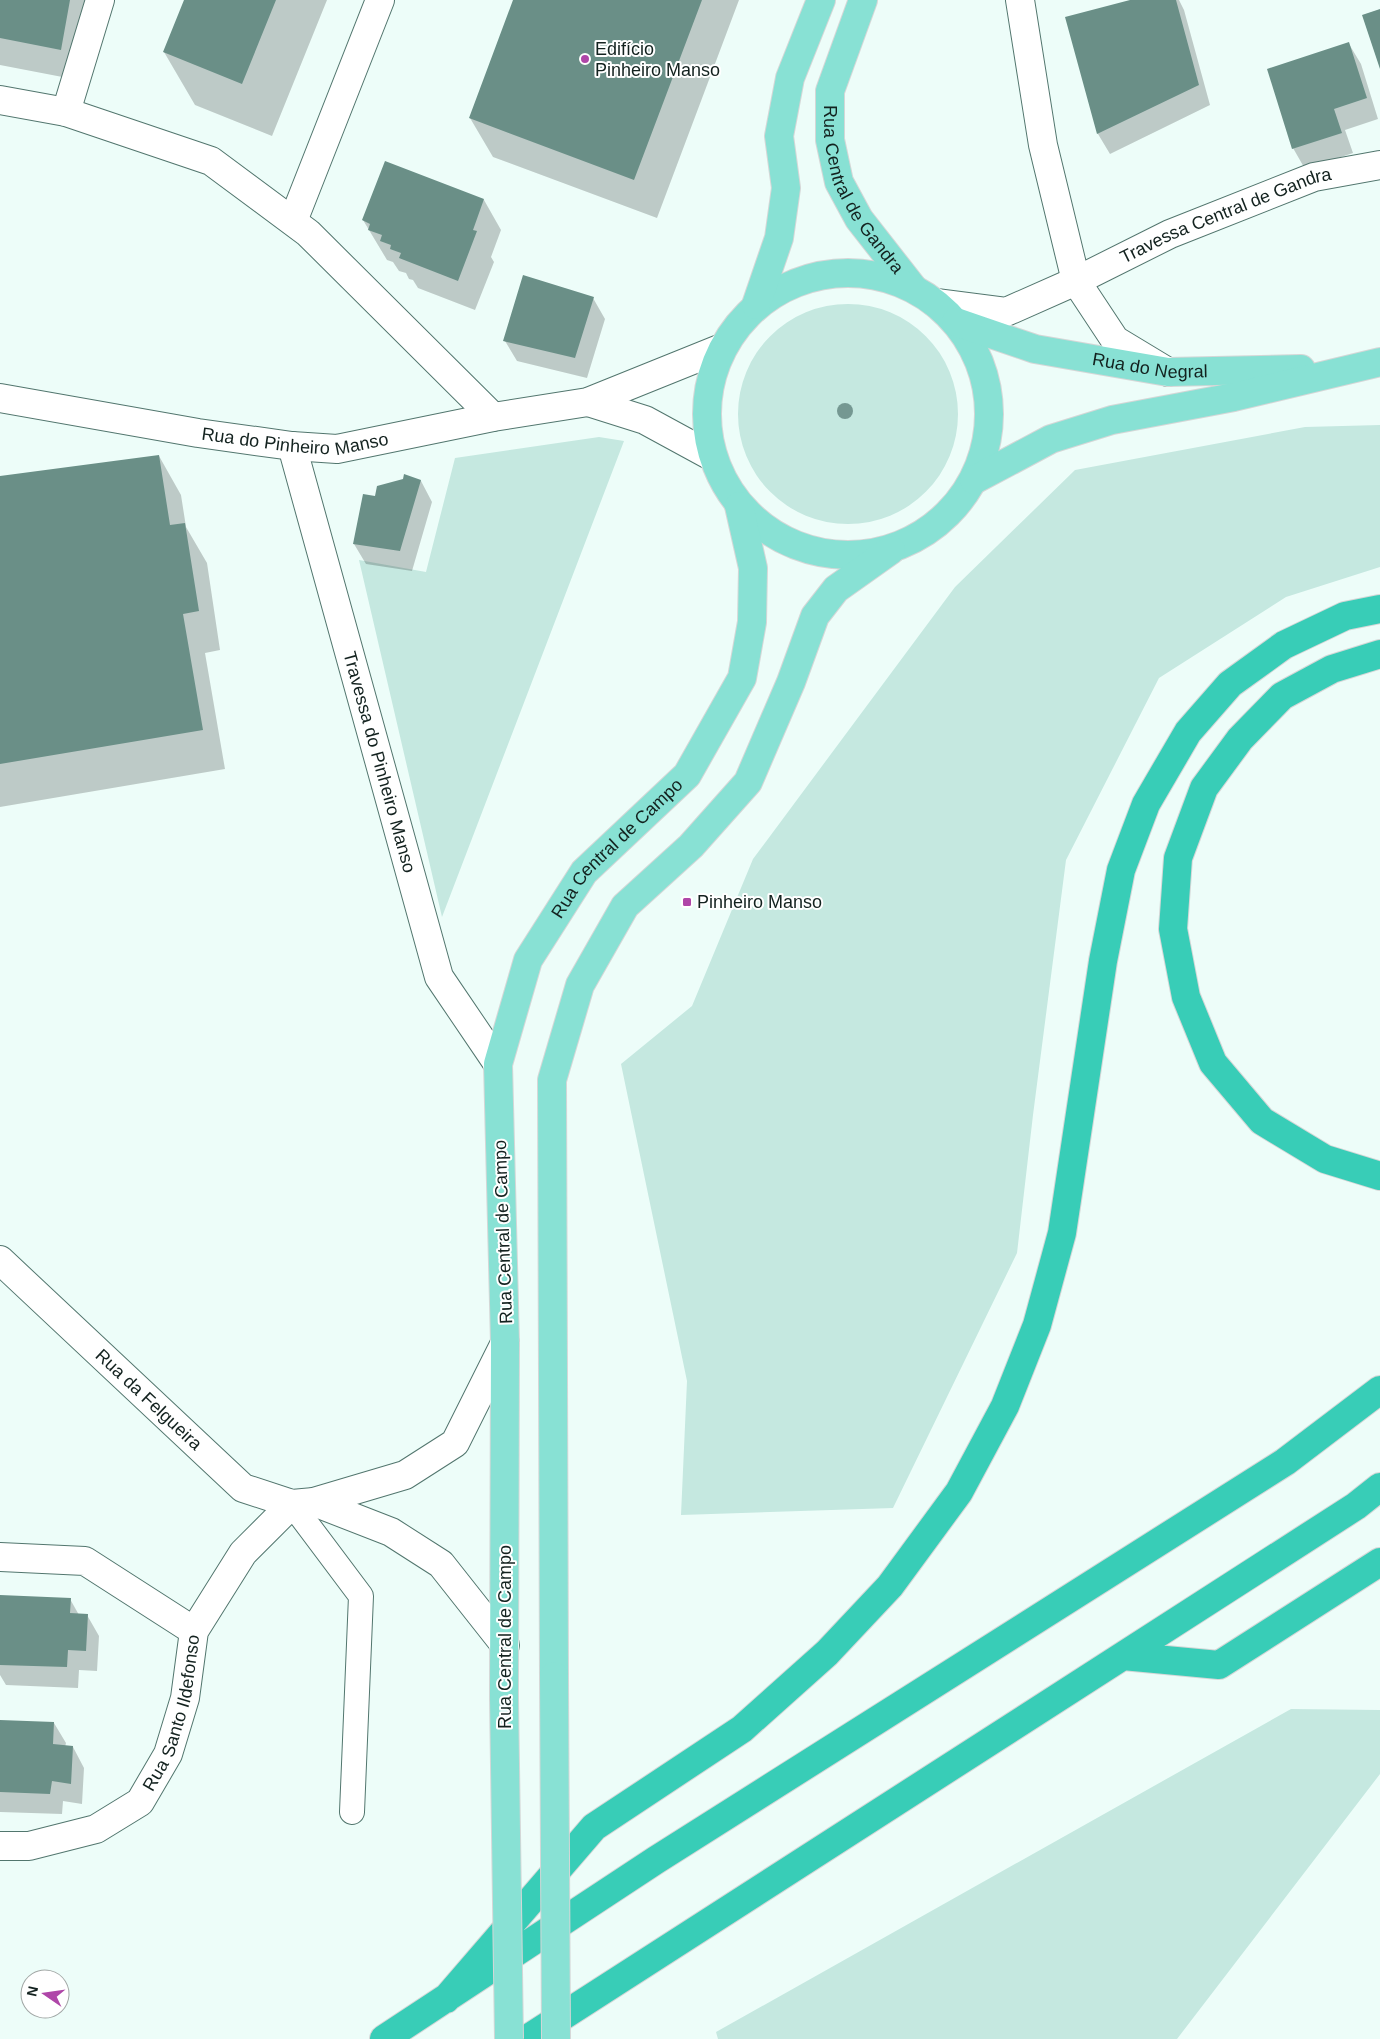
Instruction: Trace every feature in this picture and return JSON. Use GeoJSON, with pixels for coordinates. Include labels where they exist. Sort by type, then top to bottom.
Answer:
{"type":"FeatureCollection","features":[{"type":"Feature","properties":{"kind":"highway"},"geometry":{"type":"LineString","coordinates":[[446,1999],[594,1827],[742,1729],[827,1653],[890,1586],[959,1492],[1005,1406],[1037,1325],[1059,1242],[1103,961],[1121,870],[1146,804],[1188,732],[1230,684],[1284,645],[1345,616],[1380,608]]}},
{"type":"Feature","properties":{"kind":"highway"},"geometry":{"type":"LineString","coordinates":[[1380,654],[1332,669],[1282,696],[1240,739],[1204,788],[1178,858],[1173,928],[1186,997],[1213,1063],[1262,1121],[1325,1159],[1380,1176]]}},
{"type":"Feature","properties":{"kind":"highway"},"geometry":{"type":"LineString","coordinates":[[384,2039],[656,1860],[1285,1462],[1380,1390]]}},
{"type":"Feature","properties":{"kind":"highway"},"geometry":{"type":"LineString","coordinates":[[527,2039],[1356,1506],[1380,1487]]}},
{"type":"Feature","properties":{"kind":"highway"},"geometry":{"type":"LineString","coordinates":[[1123,1656],[1220,1665],[1380,1562]]}},
{"type":"Feature","properties":{"kind":"main road"},"geometry":{"type":"LineString","coordinates":[[756,305],[779,238],[786,188],[779,136],[790,78],[821,0]]}},
{"type":"Feature","properties":{"kind":"main road","name":"Rua Central de Gandra"},"geometry":{"type":"LineString","coordinates":[[863,0],[830,91],[830,140],[839,182],[859,219],[913,288]]}},
{"type":"Feature","properties":{"kind":"main road"},"geometry":{"type":"LineString","coordinates":[[556,2039],[552,1080],[580,985],[625,906],[691,846],[748,782],[791,682],[815,616],[836,589],[891,550],[924,534],[952,510],[974,480],[987,440],[989,398],[978,358],[956,322],[936,303],[913,288],[874,274],[832,272],[791,282],[756,305],[737,325],[722,348],[709,384],[706,420],[713,457],[723,483],[739,506],[770,534],[808,551],[849,556],[891,550]]}},
{"type":"Feature","properties":{"kind":"main road","name":"Rua do Negral"},"geometry":{"type":"LineString","coordinates":[[956,322],[1035,349],[1168,372],[1348,368]]}},
{"type":"Feature","properties":{"kind":"main road","name":"Rua do Negral"},"geometry":{"type":"LineString","coordinates":[[974,480],[1051,439],[1112,420],[1234,397],[1348,368],[1380,362]]}},
{"type":"Feature","properties":{"kind":"main road","name":"Rua Central de Campo"},"geometry":{"type":"LineString","coordinates":[[509,2039],[504,1697],[506,1343],[498,1064],[528,960],[584,872],[686,775],[742,678],[752,622],[753,568],[739,506]]}},
{"type":"Feature","properties":{"kind":"street"},"geometry":{"type":"LineString","coordinates":[[66,112],[100,0]]}},
{"type":"Feature","properties":{"kind":"street"},"geometry":{"type":"LineString","coordinates":[[292,221],[380,0]]}},
{"type":"Feature","properties":{"kind":"street"},"geometry":{"type":"LineString","coordinates":[[1020,0],[1042,145],[1076,281],[1115,340],[1168,372]]}},
{"type":"Feature","properties":{"kind":"street"},"geometry":{"type":"LineString","coordinates":[[0,100],[66,112],[211,161],[308,233],[493,417]]}},
{"type":"Feature","properties":{"kind":"street","name":"Travessa Central de Gandra"},"geometry":{"type":"LineString","coordinates":[[936,303],[1006,312],[1076,281],[1170,234],[1314,177],[1380,165]]}},
{"type":"Feature","properties":{"kind":"street","name":"Rua do Pinheiro Manso"},"geometry":{"type":"LineString","coordinates":[[0,398],[198,433],[292,446],[337,449],[493,417],[588,402],[722,348]]}},
{"type":"Feature","properties":{"kind":"street","name":"Rua do Pinheiro Manso"},"geometry":{"type":"LineString","coordinates":[[588,402],[645,420],[713,457]]}},
{"type":"Feature","properties":{"kind":"street","name":"Travessa do Pinheiro Manso"},"geometry":{"type":"LineString","coordinates":[[292,446],[439,977],[498,1064]]}},
{"type":"Feature","properties":{"kind":"street","name":"Rua da Felgueira"},"geometry":{"type":"LineString","coordinates":[[0,1260],[243,1488],[303,1503],[391,1532],[441,1564],[505,1645]]}},
{"type":"Feature","properties":{"kind":"street"},"geometry":{"type":"LineString","coordinates":[[303,1503],[405,1475],[454,1443],[506,1343]]}},
{"type":"Feature","properties":{"kind":"street","name":"Rua Santo Ildefonso"},"geometry":{"type":"LineString","coordinates":[[0,1846],[29,1846],[96,1829],[140,1802],[168,1754],[185,1698],[194,1631],[243,1553],[303,1503]]}},
{"type":"Feature","properties":{"kind":"street"},"geometry":{"type":"LineString","coordinates":[[0,1557],[85,1561],[194,1631]]}},
{"type":"Feature","properties":{"kind":"lane"},"geometry":{"type":"LineString","coordinates":[[303,1503],[361,1596],[352,1812]]}},
{"type":"Feature","properties":{"kind":"green space"},"geometry":{"type":"Polygon","coordinates":[[[848,304],[869,306],[890,312],[926,336],[950,372],[956,393],[958,414],[956,435],[950,456],[926,492],[890,516],[869,522],[848,524],[827,522],[806,516],[770,492],[746,456],[740,435],[738,414],[740,393],[746,372],[770,336],[806,312],[827,306],[848,304]]]}},
{"type":"Feature","properties":{"kind":"green space"},"geometry":{"type":"Polygon","coordinates":[[[1380,425],[1380,567],[1286,597],[1159,678],[1066,860],[1017,1253],[893,1508],[681,1515],[687,1381],[621,1064],[692,1006],[753,859],[955,587],[1075,470],[1305,427],[1380,425]]]}},
{"type":"Feature","properties":{"kind":"green space"},"geometry":{"type":"Polygon","coordinates":[[[599,437],[624,441],[442,917],[359,560],[426,572],[455,458],[599,437]]]}},
{"type":"Feature","properties":{"kind":"green space"},"geometry":{"type":"Polygon","coordinates":[[[1291,1709],[1380,1710],[1380,1774],[1177,2039],[718,2039],[716,2032],[1291,1709]]]}},
{"type":"Feature","properties":{"kind":"building"},"geometry":{"type":"Polygon","coordinates":[[[0,0],[70,0],[61,50],[0,38],[0,0]]]}},
{"type":"Feature","properties":{"kind":"building"},"geometry":{"type":"Polygon","coordinates":[[[184,0],[276,0],[242,84],[163,52],[184,0]]]}},
{"type":"Feature","properties":{"kind":"building","name":"Edifício Pinheiro Manso"},"geometry":{"type":"Polygon","coordinates":[[[513,0],[702,0],[634,180],[469,118],[513,0]]]}},
{"type":"Feature","properties":{"kind":"building"},"geometry":{"type":"Polygon","coordinates":[[[1130,0],[1176,0],[1199,85],[1097,134],[1065,17],[1130,0]]]}},
{"type":"Feature","properties":{"kind":"building"},"geometry":{"type":"Polygon","coordinates":[[[1380,9],[1380,69],[1362,15],[1380,9]]]}},
{"type":"Feature","properties":{"kind":"building"},"geometry":{"type":"Polygon","coordinates":[[[1349,42],[1367,98],[1334,109],[1342,133],[1292,149],[1267,69],[1349,42]]]}},
{"type":"Feature","properties":{"kind":"building"},"geometry":{"type":"Polygon","coordinates":[[[385,161],[484,199],[473,230],[477,231],[458,281],[399,258],[401,253],[390,249],[391,245],[380,241],[382,235],[368,230],[370,224],[362,220],[385,161]]]}},
{"type":"Feature","properties":{"kind":"building"},"geometry":{"type":"Polygon","coordinates":[[[523,275],[594,297],[575,358],[503,341],[523,275]]]}},
{"type":"Feature","properties":{"kind":"building"},"geometry":{"type":"Polygon","coordinates":[[[159,455],[170,525],[185,523],[199,611],[183,614],[203,730],[0,764],[0,476],[159,455]]]}},
{"type":"Feature","properties":{"kind":"building"},"geometry":{"type":"Polygon","coordinates":[[[404,474],[421,480],[400,551],[353,544],[363,494],[375,496],[377,486],[403,479],[404,474]]]}},
{"type":"Feature","properties":{"kind":"building"},"geometry":{"type":"Polygon","coordinates":[[[0,1595],[71,1598],[70,1613],[88,1614],[86,1651],[68,1650],[67,1667],[0,1665],[0,1595]]]}},
{"type":"Feature","properties":{"kind":"building"},"geometry":{"type":"Polygon","coordinates":[[[0,1720],[54,1722],[53,1744],[73,1746],[71,1784],[52,1781],[50,1794],[0,1792],[0,1720]]]}},
{"type":"Feature","properties":{"kind":"place","name":"Edifício Pinheiro Manso"},"geometry":{"type":"Point","coordinates":[585,59]}},
{"type":"Feature","properties":{"kind":"place","name":"Pinheiro Manso"},"geometry":{"type":"Point","coordinates":[687,902]}}]}
